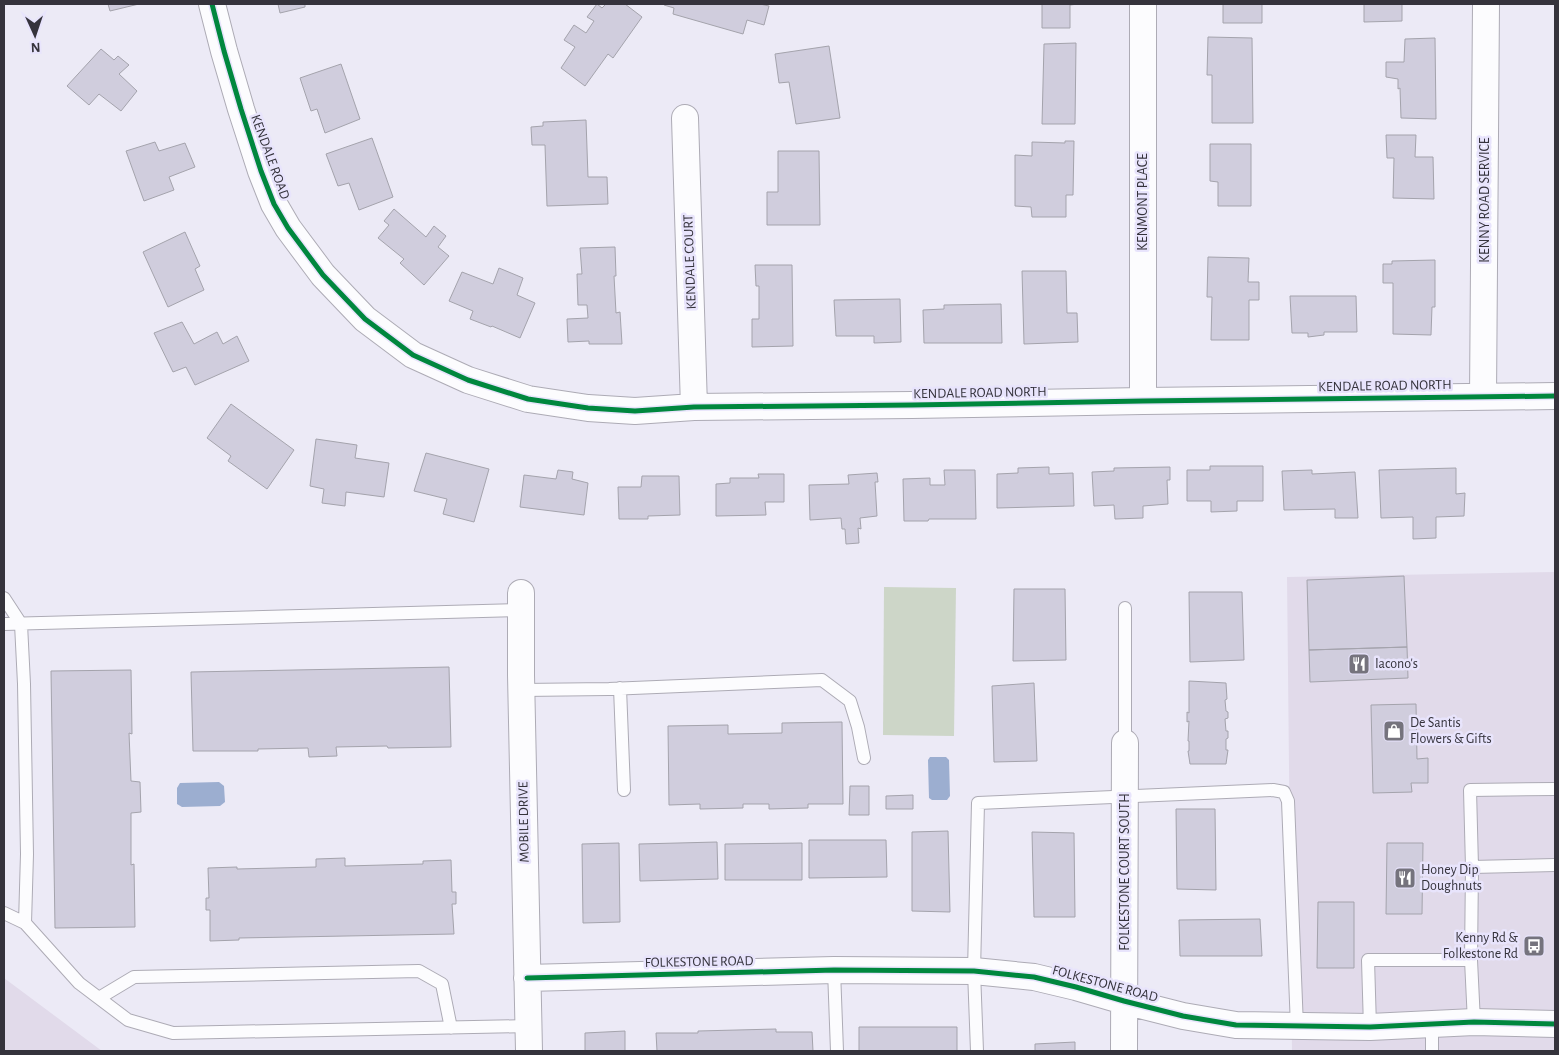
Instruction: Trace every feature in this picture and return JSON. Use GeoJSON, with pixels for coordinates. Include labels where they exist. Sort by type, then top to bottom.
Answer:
{"type":"FeatureCollection","features":[{"type":"Feature","properties":{"kind":"street","name":"KENDALE ROAD"},"geometry":{"type":"LineString","coordinates":[[212,4],[241,109],[274,204],[288,228],[323,275],[365,319],[413,355]]}},
{"type":"Feature","properties":{"kind":"street","name":"KENMONT PLACE"},"geometry":{"type":"LineString","coordinates":[[1143,4],[1143,400]]}},
{"type":"Feature","properties":{"kind":"street","name":"KENNY ROAD SERVICE"},"geometry":{"type":"LineString","coordinates":[[1483,397],[1486,4]]}},
{"type":"Feature","properties":{"kind":"street","name":"KENDALE COURT"},"geometry":{"type":"LineString","coordinates":[[685,118],[694,407]]}},
{"type":"Feature","properties":{"kind":"street","name":"KENDALE ROAD NORTH"},"geometry":{"type":"LineString","coordinates":[[413,355],[468,380],[528,399],[588,408],[635,411],[694,407],[1555,396]]}},
{"type":"Feature","properties":{"kind":"street","name":"MOBILE DRIVE"},"geometry":{"type":"LineString","coordinates":[[521,602],[529,1039]]}},
{"type":"Feature","properties":{"kind":"street","name":"FOLKESTONE COURT SOUTH"},"geometry":{"type":"LineString","coordinates":[[1124,1051],[1125,744]]}},
{"type":"Feature","properties":{"kind":"street","name":"FOLKESTONE ROAD"},"geometry":{"type":"LineString","coordinates":[[527,978],[834,970],[974,971],[1034,977],[1076,986],[1183,1016],[1236,1025],[1370,1027],[1474,1022],[1555,1024]]}},
{"type":"Feature","properties":{"kind":"lane"},"geometry":{"type":"LineString","coordinates":[[4,598],[21,624],[27,854],[25,923]]}},
{"type":"Feature","properties":{"kind":"lane"},"geometry":{"type":"LineString","coordinates":[[4,624],[521,602]]}},
{"type":"Feature","properties":{"kind":"lane"},"geometry":{"type":"LineString","coordinates":[[1125,608],[1125,744]]}},
{"type":"Feature","properties":{"kind":"lane"},"geometry":{"type":"LineString","coordinates":[[522,690],[822,680],[850,701],[858,727],[864,758]]}},
{"type":"Feature","properties":{"kind":"lane"},"geometry":{"type":"LineString","coordinates":[[620,688],[624,790]]}},
{"type":"Feature","properties":{"kind":"lane"},"geometry":{"type":"LineString","coordinates":[[1474,1022],[1470,790],[1555,788]]}},
{"type":"Feature","properties":{"kind":"lane"},"geometry":{"type":"LineString","coordinates":[[977,1051],[974,971],[978,803],[1273,790],[1284,792],[1288,801],[1296,1027]]}},
{"type":"Feature","properties":{"kind":"lane"},"geometry":{"type":"LineString","coordinates":[[1472,867],[1555,865]]}},
{"type":"Feature","properties":{"kind":"lane"},"geometry":{"type":"LineString","coordinates":[[4,913],[25,923],[79,983],[128,1020],[173,1033],[451,1028],[529,1039]]}},
{"type":"Feature","properties":{"kind":"lane"},"geometry":{"type":"LineString","coordinates":[[1370,1027],[1368,960],[1472,960]]}},
{"type":"Feature","properties":{"kind":"lane"},"geometry":{"type":"LineString","coordinates":[[834,970],[837,1051]]}},
{"type":"Feature","properties":{"kind":"lane"},"geometry":{"type":"LineString","coordinates":[[100,998],[134,977],[419,971],[442,984],[451,1028]]}},
{"type":"Feature","properties":{"kind":"lane"},"geometry":{"type":"LineString","coordinates":[[1432,1023],[1432,1051]]}},
{"type":"Feature","properties":{"kind":"shaded area"},"geometry":{"type":"Polygon","coordinates":[[[1555,572],[1555,1051],[1292,1051],[1287,577],[1555,572]]]}},
{"type":"Feature","properties":{"kind":"shaded area"},"geometry":{"type":"Polygon","coordinates":[[[4,978],[102,1051],[4,1051],[4,978]]]}},
{"type":"Feature","properties":{"kind":"green space"},"geometry":{"type":"Polygon","coordinates":[[[884,587],[956,588],[954,736],[883,735],[884,587]]]}},
{"type":"Feature","properties":{"kind":"water"},"geometry":{"type":"Polygon","coordinates":[[[930,757],[946,757],[949,760],[950,796],[947,800],[932,800],[929,798],[928,760],[930,757]]]}},
{"type":"Feature","properties":{"kind":"water"},"geometry":{"type":"Polygon","coordinates":[[[219,782],[224,786],[225,802],[220,806],[182,807],[177,804],[177,788],[180,783],[219,782]]]}},
{"type":"Feature","properties":{"kind":"building"},"geometry":{"type":"Polygon","coordinates":[[[108,4],[139,4],[110,11],[108,4]]]}},
{"type":"Feature","properties":{"kind":"building"},"geometry":{"type":"Polygon","coordinates":[[[278,4],[305,4],[305,7],[280,13],[278,4]]]}},
{"type":"Feature","properties":{"kind":"building"},"geometry":{"type":"Polygon","coordinates":[[[597,4],[602,8],[606,4],[625,4],[642,17],[613,58],[608,54],[585,86],[561,68],[575,47],[564,40],[574,25],[586,33],[594,21],[587,17],[597,4]]]}},
{"type":"Feature","properties":{"kind":"building"},"geometry":{"type":"Polygon","coordinates":[[[664,4],[760,4],[769,6],[764,25],[747,20],[743,34],[673,14],[674,8],[664,4]]]}},
{"type":"Feature","properties":{"kind":"building"},"geometry":{"type":"Polygon","coordinates":[[[1042,4],[1078,4],[1070,5],[1070,28],[1042,28],[1042,4]]]}},
{"type":"Feature","properties":{"kind":"building"},"geometry":{"type":"Polygon","coordinates":[[[1223,4],[1262,4],[1262,23],[1223,23],[1223,4]]]}},
{"type":"Feature","properties":{"kind":"building"},"geometry":{"type":"Polygon","coordinates":[[[1364,4],[1402,4],[1402,21],[1364,22],[1364,4]]]}},
{"type":"Feature","properties":{"kind":"building"},"geometry":{"type":"Polygon","coordinates":[[[1208,37],[1252,38],[1253,123],[1212,123],[1212,75],[1207,75],[1208,37]]]}},
{"type":"Feature","properties":{"kind":"building"},"geometry":{"type":"Polygon","coordinates":[[[1435,38],[1436,119],[1401,118],[1398,79],[1386,77],[1386,62],[1404,62],[1405,39],[1435,38]]]}},
{"type":"Feature","properties":{"kind":"building"},"geometry":{"type":"Polygon","coordinates":[[[1076,43],[1075,124],[1042,124],[1044,44],[1076,43]]]}},
{"type":"Feature","properties":{"kind":"building"},"geometry":{"type":"Polygon","coordinates":[[[829,46],[840,118],[796,124],[789,82],[779,83],[775,54],[829,46]]]}},
{"type":"Feature","properties":{"kind":"building"},"geometry":{"type":"Polygon","coordinates":[[[101,49],[114,60],[118,56],[129,65],[119,74],[137,91],[121,111],[99,94],[89,105],[67,86],[101,49]]]}},
{"type":"Feature","properties":{"kind":"building"},"geometry":{"type":"Polygon","coordinates":[[[341,64],[360,119],[325,133],[317,109],[311,111],[300,78],[341,64]]]}},
{"type":"Feature","properties":{"kind":"building"},"geometry":{"type":"Polygon","coordinates":[[[586,120],[588,177],[607,177],[608,204],[547,206],[545,145],[532,145],[531,127],[543,126],[543,122],[586,120]]]}},
{"type":"Feature","properties":{"kind":"building"},"geometry":{"type":"Polygon","coordinates":[[[1386,135],[1416,135],[1415,157],[1433,157],[1434,199],[1393,198],[1394,158],[1387,158],[1386,135]]]}},
{"type":"Feature","properties":{"kind":"building"},"geometry":{"type":"Polygon","coordinates":[[[372,138],[393,197],[359,210],[349,183],[338,186],[326,154],[372,138]]]}},
{"type":"Feature","properties":{"kind":"building"},"geometry":{"type":"Polygon","coordinates":[[[1065,141],[1074,141],[1073,195],[1066,195],[1066,217],[1032,217],[1031,207],[1015,206],[1015,155],[1032,156],[1032,142],[1065,143],[1065,141]]]}},
{"type":"Feature","properties":{"kind":"building"},"geometry":{"type":"Polygon","coordinates":[[[155,142],[159,151],[185,143],[195,167],[169,177],[174,190],[144,201],[126,151],[155,142]]]}},
{"type":"Feature","properties":{"kind":"building"},"geometry":{"type":"Polygon","coordinates":[[[1210,144],[1251,144],[1251,206],[1218,206],[1218,182],[1210,181],[1210,144]]]}},
{"type":"Feature","properties":{"kind":"building"},"geometry":{"type":"Polygon","coordinates":[[[778,151],[819,151],[820,225],[767,225],[767,192],[778,192],[778,151]]]}},
{"type":"Feature","properties":{"kind":"building"},"geometry":{"type":"Polygon","coordinates":[[[394,209],[426,237],[434,226],[446,236],[438,247],[449,256],[424,285],[400,263],[404,259],[378,238],[389,225],[384,221],[394,209]]]}},
{"type":"Feature","properties":{"kind":"building"},"geometry":{"type":"Polygon","coordinates":[[[185,232],[200,266],[195,269],[204,290],[168,307],[143,252],[185,232]]]}},
{"type":"Feature","properties":{"kind":"building"},"geometry":{"type":"Polygon","coordinates":[[[615,247],[616,313],[620,312],[622,344],[589,344],[589,341],[568,342],[567,319],[588,318],[587,305],[578,305],[577,274],[582,274],[580,248],[615,247]]]}},
{"type":"Feature","properties":{"kind":"building"},"geometry":{"type":"Polygon","coordinates":[[[1208,257],[1249,258],[1248,282],[1259,282],[1259,300],[1249,300],[1249,340],[1211,340],[1212,297],[1207,297],[1208,257]]]}},
{"type":"Feature","properties":{"kind":"building"},"geometry":{"type":"Polygon","coordinates":[[[1435,260],[1435,307],[1432,307],[1431,335],[1393,334],[1393,283],[1383,283],[1383,264],[1392,264],[1392,261],[1435,260]]]}},
{"type":"Feature","properties":{"kind":"building"},"geometry":{"type":"Polygon","coordinates":[[[755,265],[792,265],[793,346],[752,347],[752,319],[759,319],[759,286],[756,286],[755,265]]]}},
{"type":"Feature","properties":{"kind":"building"},"geometry":{"type":"Polygon","coordinates":[[[499,268],[523,278],[517,295],[535,303],[520,338],[470,319],[473,311],[449,301],[462,272],[493,284],[499,268]]]}},
{"type":"Feature","properties":{"kind":"building"},"geometry":{"type":"Polygon","coordinates":[[[1022,271],[1066,271],[1067,313],[1077,313],[1078,342],[1024,344],[1022,271]]]}},
{"type":"Feature","properties":{"kind":"building"},"geometry":{"type":"Polygon","coordinates":[[[1290,296],[1356,296],[1357,332],[1324,332],[1324,335],[1308,337],[1308,333],[1292,333],[1290,296]]]}},
{"type":"Feature","properties":{"kind":"building"},"geometry":{"type":"Polygon","coordinates":[[[900,299],[901,342],[874,343],[874,336],[836,336],[834,300],[900,299]]]}},
{"type":"Feature","properties":{"kind":"building"},"geometry":{"type":"Polygon","coordinates":[[[1001,304],[1002,343],[924,343],[923,310],[944,309],[944,305],[1001,304]]]}},
{"type":"Feature","properties":{"kind":"building"},"geometry":{"type":"Polygon","coordinates":[[[182,322],[194,344],[217,332],[223,344],[237,336],[249,361],[195,385],[186,367],[173,372],[154,333],[182,322]]]}},
{"type":"Feature","properties":{"kind":"building"},"geometry":{"type":"Polygon","coordinates":[[[231,404],[294,450],[267,489],[228,461],[231,456],[207,438],[231,404]]]}},
{"type":"Feature","properties":{"kind":"building"},"geometry":{"type":"Polygon","coordinates":[[[316,439],[357,445],[355,458],[389,463],[384,497],[346,492],[345,506],[322,503],[324,489],[310,486],[316,439]]]}},
{"type":"Feature","properties":{"kind":"building"},"geometry":{"type":"Polygon","coordinates":[[[426,453],[489,469],[474,522],[443,514],[447,499],[414,491],[426,453]]]}},
{"type":"Feature","properties":{"kind":"building"},"geometry":{"type":"Polygon","coordinates":[[[1210,466],[1263,466],[1263,501],[1237,501],[1237,511],[1211,512],[1211,501],[1187,501],[1187,470],[1210,470],[1210,466]]]}},
{"type":"Feature","properties":{"kind":"building"},"geometry":{"type":"Polygon","coordinates":[[[1049,467],[1049,474],[1073,473],[1074,506],[997,508],[997,474],[1018,473],[1018,468],[1049,467]]]}},
{"type":"Feature","properties":{"kind":"building"},"geometry":{"type":"Polygon","coordinates":[[[1170,467],[1170,480],[1167,480],[1168,504],[1143,506],[1143,518],[1115,519],[1114,505],[1094,506],[1092,472],[1114,471],[1114,468],[1170,467]]]}},
{"type":"Feature","properties":{"kind":"building"},"geometry":{"type":"Polygon","coordinates":[[[1456,468],[1456,494],[1465,493],[1464,516],[1436,517],[1436,538],[1413,539],[1413,517],[1381,518],[1379,470],[1456,468]]]}},
{"type":"Feature","properties":{"kind":"building"},"geometry":{"type":"Polygon","coordinates":[[[558,470],[573,472],[572,479],[588,483],[584,515],[520,507],[524,475],[556,479],[558,470]]]}},
{"type":"Feature","properties":{"kind":"building"},"geometry":{"type":"Polygon","coordinates":[[[944,470],[975,470],[976,519],[904,521],[903,479],[930,478],[930,485],[945,485],[944,470]]]}},
{"type":"Feature","properties":{"kind":"building"},"geometry":{"type":"Polygon","coordinates":[[[1312,470],[1312,474],[1355,472],[1358,518],[1335,518],[1335,509],[1284,510],[1282,471],[1312,470]]]}},
{"type":"Feature","properties":{"kind":"building"},"geometry":{"type":"Polygon","coordinates":[[[877,473],[878,482],[875,482],[877,516],[860,518],[861,529],[858,528],[859,543],[846,544],[845,529],[842,529],[841,518],[810,520],[809,485],[849,484],[848,475],[877,473]]]}},
{"type":"Feature","properties":{"kind":"building"},"geometry":{"type":"Polygon","coordinates":[[[758,474],[784,474],[784,502],[765,502],[766,515],[716,516],[716,484],[730,483],[730,478],[759,478],[758,474]]]}},
{"type":"Feature","properties":{"kind":"building"},"geometry":{"type":"Polygon","coordinates":[[[642,476],[679,476],[680,515],[648,516],[648,519],[619,519],[618,487],[641,487],[642,476]]]}},
{"type":"Feature","properties":{"kind":"building"},"geometry":{"type":"Polygon","coordinates":[[[1404,576],[1407,647],[1309,650],[1307,580],[1404,576]]]}},
{"type":"Feature","properties":{"kind":"building"},"geometry":{"type":"Polygon","coordinates":[[[1014,589],[1065,589],[1066,660],[1013,661],[1014,589]]]}},
{"type":"Feature","properties":{"kind":"building"},"geometry":{"type":"Polygon","coordinates":[[[1189,592],[1242,592],[1244,660],[1190,662],[1189,592]]]}},
{"type":"Feature","properties":{"kind":"building","name":"Iacono's"},"geometry":{"type":"Polygon","coordinates":[[[1407,647],[1408,678],[1310,682],[1309,650],[1407,647]]]}},
{"type":"Feature","properties":{"kind":"building"},"geometry":{"type":"Polygon","coordinates":[[[449,667],[451,747],[336,747],[337,756],[309,757],[308,748],[258,749],[258,751],[193,751],[191,672],[449,667]]]}},
{"type":"Feature","properties":{"kind":"building"},"geometry":{"type":"Polygon","coordinates":[[[131,670],[132,734],[129,733],[131,781],[140,782],[141,812],[131,813],[131,865],[134,864],[135,927],[55,928],[51,671],[131,670]]]}},
{"type":"Feature","properties":{"kind":"building"},"geometry":{"type":"Polygon","coordinates":[[[1189,681],[1226,683],[1227,699],[1225,700],[1228,718],[1225,719],[1226,731],[1228,731],[1226,750],[1228,750],[1226,764],[1190,764],[1188,751],[1189,721],[1187,722],[1187,712],[1189,713],[1189,681]]]}},
{"type":"Feature","properties":{"kind":"building"},"geometry":{"type":"Polygon","coordinates":[[[1034,683],[1037,761],[994,762],[992,686],[1034,683]]]}},
{"type":"Feature","properties":{"kind":"building","name":"De Santis Flowers & Gifts"},"geometry":{"type":"Polygon","coordinates":[[[1416,704],[1417,759],[1428,758],[1428,783],[1411,783],[1412,792],[1373,793],[1371,705],[1416,704]]]}},
{"type":"Feature","properties":{"kind":"building"},"geometry":{"type":"Polygon","coordinates":[[[842,722],[843,804],[808,804],[808,808],[769,809],[769,804],[743,804],[743,808],[700,809],[700,804],[669,805],[668,726],[728,725],[728,734],[782,733],[782,723],[842,722]]]}},
{"type":"Feature","properties":{"kind":"building"},"geometry":{"type":"Polygon","coordinates":[[[850,786],[869,786],[869,815],[849,815],[850,786]]]}},
{"type":"Feature","properties":{"kind":"building"},"geometry":{"type":"Polygon","coordinates":[[[913,795],[913,809],[886,809],[886,796],[913,795]]]}},
{"type":"Feature","properties":{"kind":"building"},"geometry":{"type":"Polygon","coordinates":[[[1176,809],[1215,809],[1216,890],[1177,889],[1176,809]]]}},
{"type":"Feature","properties":{"kind":"building"},"geometry":{"type":"Polygon","coordinates":[[[948,831],[950,912],[912,911],[912,832],[948,831]]]}},
{"type":"Feature","properties":{"kind":"building"},"geometry":{"type":"Polygon","coordinates":[[[1032,832],[1074,833],[1075,917],[1034,917],[1032,832]]]}},
{"type":"Feature","properties":{"kind":"building"},"geometry":{"type":"Polygon","coordinates":[[[809,840],[886,840],[887,877],[809,878],[809,840]]]}},
{"type":"Feature","properties":{"kind":"building"},"geometry":{"type":"Polygon","coordinates":[[[717,842],[718,879],[640,881],[639,844],[717,842]]]}},
{"type":"Feature","properties":{"kind":"building"},"geometry":{"type":"Polygon","coordinates":[[[619,843],[620,922],[583,923],[582,844],[619,843]]]}},
{"type":"Feature","properties":{"kind":"building"},"geometry":{"type":"Polygon","coordinates":[[[802,843],[802,880],[725,880],[725,844],[802,843]]]}},
{"type":"Feature","properties":{"kind":"building","name":"Honey Dip Doughnuts"},"geometry":{"type":"Polygon","coordinates":[[[1387,843],[1423,843],[1422,914],[1386,914],[1387,843]]]}},
{"type":"Feature","properties":{"kind":"building"},"geometry":{"type":"Polygon","coordinates":[[[345,858],[345,866],[423,864],[423,861],[451,860],[452,892],[456,892],[456,904],[452,904],[454,934],[239,938],[239,940],[210,941],[210,910],[206,910],[206,898],[209,898],[208,868],[316,867],[316,859],[345,858]]]}},
{"type":"Feature","properties":{"kind":"building"},"geometry":{"type":"Polygon","coordinates":[[[1318,902],[1354,902],[1354,968],[1317,968],[1318,902]]]}},
{"type":"Feature","properties":{"kind":"building"},"geometry":{"type":"Polygon","coordinates":[[[1260,919],[1262,956],[1180,956],[1179,920],[1260,919]]]}},
{"type":"Feature","properties":{"kind":"building"},"geometry":{"type":"Polygon","coordinates":[[[859,1027],[957,1027],[957,1051],[859,1051],[859,1027]]]}},
{"type":"Feature","properties":{"kind":"building"},"geometry":{"type":"Polygon","coordinates":[[[776,1029],[776,1032],[812,1032],[813,1051],[657,1051],[656,1033],[776,1029]]]}},
{"type":"Feature","properties":{"kind":"building"},"geometry":{"type":"Polygon","coordinates":[[[625,1031],[625,1051],[585,1051],[585,1033],[625,1031]]]}},
{"type":"Feature","properties":{"kind":"building"},"geometry":{"type":"Polygon","coordinates":[[[1075,1042],[1075,1051],[1035,1051],[1035,1044],[1075,1042]]]}},
{"type":"Feature","properties":{"kind":"cycle path"},"geometry":{"type":"LineString","coordinates":[[212,4],[241,109],[274,204],[288,228],[323,275],[365,319],[413,355],[468,380],[528,399],[588,408],[635,411],[694,407],[1555,396]]}},
{"type":"Feature","properties":{"kind":"cycle path"},"geometry":{"type":"LineString","coordinates":[[527,978],[834,970],[974,971],[1034,977],[1183,1016],[1236,1025],[1370,1027],[1474,1022],[1555,1024]]}},
{"type":"Feature","properties":{"kind":"place","name":"Iacono's"},"geometry":{"type":"Point","coordinates":[1359,664]}},
{"type":"Feature","properties":{"kind":"place","name":"De Santis Flowers & Gifts"},"geometry":{"type":"Point","coordinates":[1394,731]}},
{"type":"Feature","properties":{"kind":"place","name":"Honey Dip Doughnuts"},"geometry":{"type":"Point","coordinates":[1405,878]}},
{"type":"Feature","properties":{"kind":"place","name":"Kenny Rd & Folkestone Rd"},"geometry":{"type":"Point","coordinates":[1534,946]}}]}
